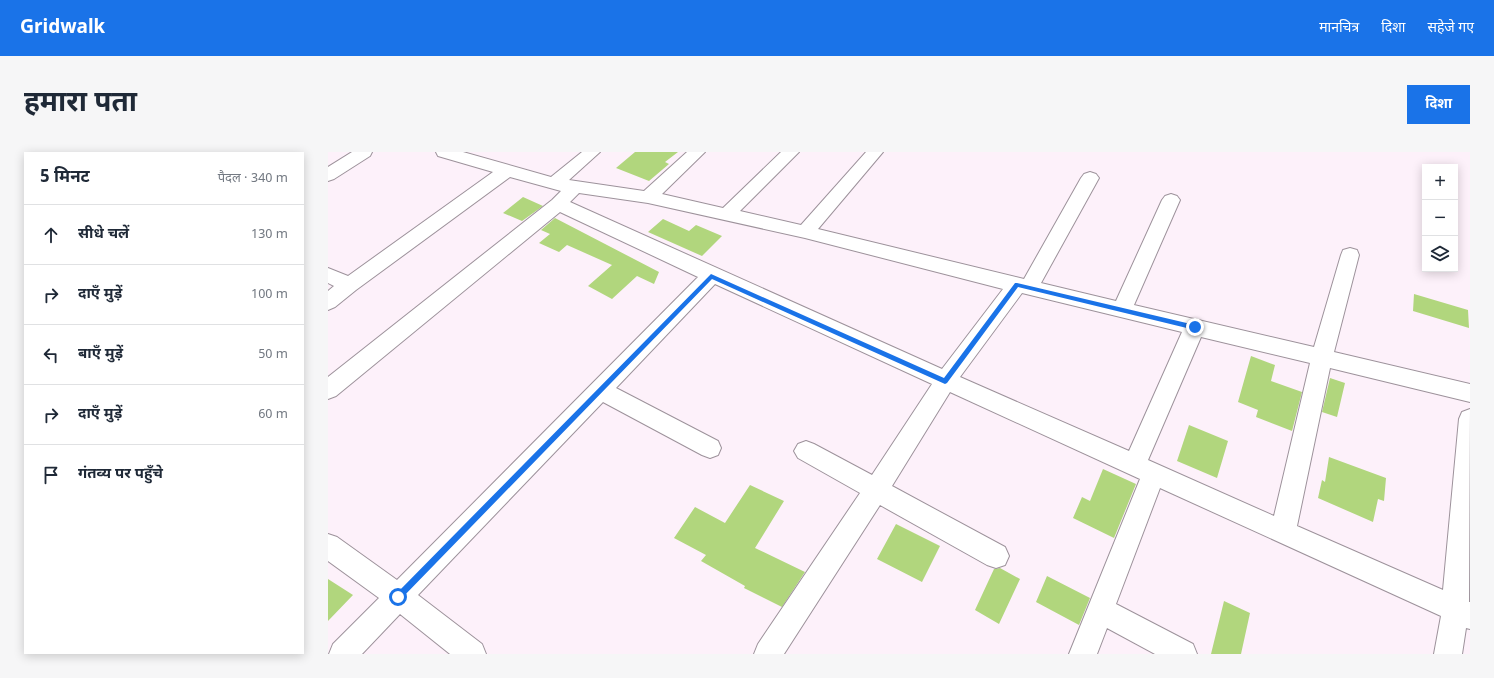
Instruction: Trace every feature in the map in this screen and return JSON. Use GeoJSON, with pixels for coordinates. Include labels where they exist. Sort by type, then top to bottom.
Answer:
{"type":"FeatureCollection","features":[{"type":"Feature","properties":{"kind":"street"},"geometry":{"type":"LineString","coordinates":[[328,175],[364,152]]}},
{"type":"Feature","properties":{"kind":"street"},"geometry":{"type":"LineString","coordinates":[[444,152],[506,171],[556,194],[711,276],[945,382],[1145,469],[1462,613]]}},
{"type":"Feature","properties":{"kind":"street"},"geometry":{"type":"LineString","coordinates":[[485,164],[502,152]]}},
{"type":"Feature","properties":{"kind":"street"},"geometry":{"type":"LineString","coordinates":[[328,390],[556,194],[592,152]]}},
{"type":"Feature","properties":{"kind":"street"},"geometry":{"type":"LineString","coordinates":[[648,197],[697,152]]}},
{"type":"Feature","properties":{"kind":"street"},"geometry":{"type":"LineString","coordinates":[[726,215],[791,152]]}},
{"type":"Feature","properties":{"kind":"street"},"geometry":{"type":"LineString","coordinates":[[805,232],[874,152]]}},
{"type":"Feature","properties":{"kind":"street"},"geometry":{"type":"LineString","coordinates":[[328,302],[349,285],[506,171]]}},
{"type":"Feature","properties":{"kind":"street"},"geometry":{"type":"LineString","coordinates":[[768,654],[877,489],[945,382],[1023,286],[1090,178]]}},
{"type":"Feature","properties":{"kind":"street"},"geometry":{"type":"LineString","coordinates":[[556,194],[575,187],[648,197],[805,232],[1470,393]]}},
{"type":"Feature","properties":{"kind":"street"},"geometry":{"type":"LineString","coordinates":[[1122,309],[1171,200]]}},
{"type":"Feature","properties":{"kind":"street"},"geometry":{"type":"LineString","coordinates":[[1283,532],[1322,358],[1350,255]]}},
{"type":"Feature","properties":{"kind":"street"},"geometry":{"type":"LineString","coordinates":[[328,275],[349,285]]}},
{"type":"Feature","properties":{"kind":"street"},"geometry":{"type":"LineString","coordinates":[[343,654],[711,276]]}},
{"type":"Feature","properties":{"kind":"street"},"geometry":{"type":"LineString","coordinates":[[1083,654],[1101,611],[1145,469],[1195,327]]}},
{"type":"Feature","properties":{"kind":"street"},"geometry":{"type":"LineString","coordinates":[[600,390],[710,448]]}},
{"type":"Feature","properties":{"kind":"street"},"geometry":{"type":"LineString","coordinates":[[1448,654],[1462,613],[1470,419]]}},
{"type":"Feature","properties":{"kind":"street"},"geometry":{"type":"LineString","coordinates":[[806,451],[996,556]]}},
{"type":"Feature","properties":{"kind":"street"},"geometry":{"type":"LineString","coordinates":[[328,546],[398,597],[472,654]]}},
{"type":"Feature","properties":{"kind":"street"},"geometry":{"type":"LineString","coordinates":[[1101,611],[1182,654]]}},
{"type":"Feature","properties":{"kind":"building"},"geometry":{"type":"Polygon","coordinates":[[[635,152],[678,152],[665,162],[669,164],[649,181],[616,168],[635,152]]]}},
{"type":"Feature","properties":{"kind":"building"},"geometry":{"type":"Polygon","coordinates":[[[523,197],[543,206],[522,221],[503,213],[523,197]]]}},
{"type":"Feature","properties":{"kind":"building"},"geometry":{"type":"Polygon","coordinates":[[[555,218],[659,272],[654,284],[637,276],[612,299],[588,286],[612,265],[567,245],[559,252],[539,243],[550,234],[541,230],[555,218]]]}},
{"type":"Feature","properties":{"kind":"building"},"geometry":{"type":"Polygon","coordinates":[[[663,219],[689,231],[696,225],[722,236],[702,256],[648,232],[663,219]]]}},
{"type":"Feature","properties":{"kind":"building"},"geometry":{"type":"Polygon","coordinates":[[[1414,294],[1468,310],[1469,328],[1413,311],[1414,294]]]}},
{"type":"Feature","properties":{"kind":"building"},"geometry":{"type":"Polygon","coordinates":[[[1251,356],[1275,365],[1271,381],[1302,392],[1292,431],[1256,417],[1258,410],[1238,402],[1251,356]]]}},
{"type":"Feature","properties":{"kind":"building"},"geometry":{"type":"Polygon","coordinates":[[[1330,378],[1345,383],[1337,417],[1322,412],[1330,378]]]}},
{"type":"Feature","properties":{"kind":"building"},"geometry":{"type":"Polygon","coordinates":[[[1189,425],[1228,441],[1217,478],[1177,461],[1189,425]]]}},
{"type":"Feature","properties":{"kind":"building"},"geometry":{"type":"Polygon","coordinates":[[[1329,457],[1386,478],[1384,501],[1378,499],[1373,522],[1318,498],[1322,480],[1325,482],[1329,457]]]}},
{"type":"Feature","properties":{"kind":"building"},"geometry":{"type":"Polygon","coordinates":[[[1103,469],[1136,484],[1114,538],[1073,518],[1082,497],[1090,501],[1103,469]]]}},
{"type":"Feature","properties":{"kind":"building"},"geometry":{"type":"Polygon","coordinates":[[[750,485],[784,501],[755,548],[805,572],[782,607],[744,588],[745,586],[701,561],[706,555],[674,538],[695,507],[725,523],[750,485]]]}},
{"type":"Feature","properties":{"kind":"building"},"geometry":{"type":"Polygon","coordinates":[[[896,524],[940,546],[922,582],[877,559],[896,524]]]}},
{"type":"Feature","properties":{"kind":"building"},"geometry":{"type":"Polygon","coordinates":[[[1000,568],[1020,579],[999,624],[975,610],[994,569],[1000,568]]]}},
{"type":"Feature","properties":{"kind":"building"},"geometry":{"type":"Polygon","coordinates":[[[1047,576],[1090,598],[1079,625],[1036,602],[1047,576]]]}},
{"type":"Feature","properties":{"kind":"building"},"geometry":{"type":"Polygon","coordinates":[[[328,579],[353,595],[328,621],[328,579]]]}},
{"type":"Feature","properties":{"kind":"building"},"geometry":{"type":"Polygon","coordinates":[[[1224,601],[1250,613],[1241,654],[1211,654],[1224,601]]]}},
{"type":"Feature","properties":{"kind":"route"},"geometry":{"type":"LineString","coordinates":[[398,597],[711,276],[945,382],[1017,285],[1195,327]]}}]}
